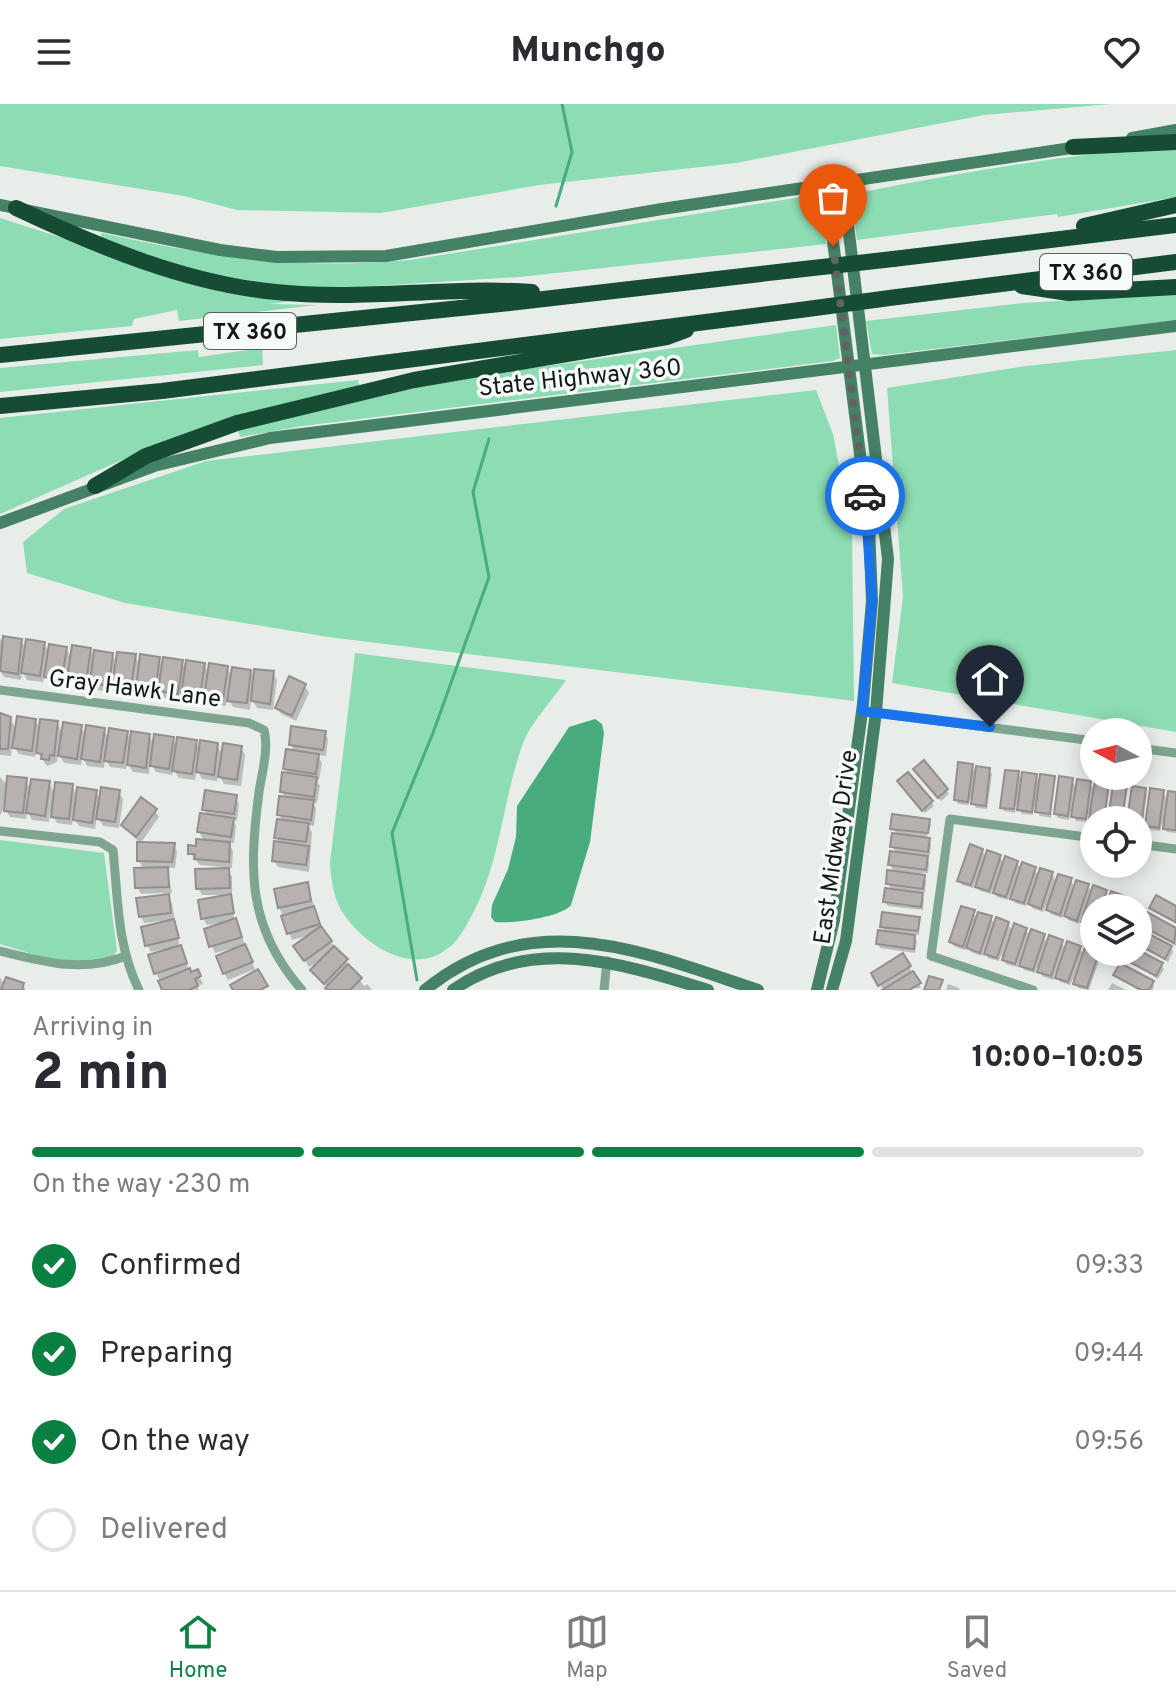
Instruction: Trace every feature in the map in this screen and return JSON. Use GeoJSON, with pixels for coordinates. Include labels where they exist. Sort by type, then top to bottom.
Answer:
{"type":"FeatureCollection","features":[{"type":"Feature","properties":{"kind":"highway"},"geometry":{"type":"LineString","coordinates":[[1073,147],[1176,142]]}},
{"type":"Feature","properties":{"kind":"highway"},"geometry":{"type":"LineString","coordinates":[[1016,243],[1176,205]]}},
{"type":"Feature","properties":{"kind":"highway"},"geometry":{"type":"LineString","coordinates":[[8,206],[86,239],[203,279],[239,287],[318,294],[496,290],[565,295]]}},
{"type":"Feature","properties":{"kind":"highway","name":"TX 360"},"geometry":{"type":"LineString","coordinates":[[0,355],[795,270],[1176,225]]}},
{"type":"Feature","properties":{"kind":"highway","name":"TX 360"},"geometry":{"type":"LineString","coordinates":[[0,406],[162,391],[1176,262]]}},
{"type":"Feature","properties":{"kind":"highway"},"geometry":{"type":"LineString","coordinates":[[995,283],[1069,293],[1176,287]]}},
{"type":"Feature","properties":{"kind":"highway"},"geometry":{"type":"LineString","coordinates":[[95,486],[146,456],[237,423],[414,380],[667,337],[710,321]]}},
{"type":"Feature","properties":{"kind":"main road"},"geometry":{"type":"LineString","coordinates":[[8,206],[220,250],[277,257],[331,258],[442,248],[662,209],[1176,130]]}},
{"type":"Feature","properties":{"kind":"main road","name":"East Midway Drive"},"geometry":{"type":"LineString","coordinates":[[832,990],[846,941],[888,542],[843,183]]}},
{"type":"Feature","properties":{"kind":"main road","name":"East Midway Drive"},"geometry":{"type":"LineString","coordinates":[[817,990],[832,932],[869,712],[871,566],[826,186]]}},
{"type":"Feature","properties":{"kind":"main road","name":"State Highway 360"},"geometry":{"type":"LineString","coordinates":[[0,523],[95,486],[220,449],[313,431],[1176,326]]}},
{"type":"Feature","properties":{"kind":"main road"},"geometry":{"type":"LineString","coordinates":[[425,990],[470,962],[495,952],[516,945],[567,940],[599,942],[644,952],[758,990]]}},
{"type":"Feature","properties":{"kind":"main road"},"geometry":{"type":"LineString","coordinates":[[453,990],[509,964],[563,957],[607,961],[708,990]]}},
{"type":"Feature","properties":{"kind":"street","name":"Gray Hawk Lane"},"geometry":{"type":"LineString","coordinates":[[0,690],[249,723],[264,730],[252,878],[260,920],[279,964],[295,988]]}},
{"type":"Feature","properties":{"kind":"street"},"geometry":{"type":"LineString","coordinates":[[869,712],[1080,739]]}},
{"type":"Feature","properties":{"kind":"street"},"geometry":{"type":"LineString","coordinates":[[1152,750],[1176,753]]}},
{"type":"Feature","properties":{"kind":"street"},"geometry":{"type":"LineString","coordinates":[[1033,990],[931,956],[950,819],[1080,836]]}},
{"type":"Feature","properties":{"kind":"street"},"geometry":{"type":"LineString","coordinates":[[0,831],[100,842],[113,850],[115,899],[126,956],[139,990]]}},
{"type":"Feature","properties":{"kind":"street"},"geometry":{"type":"LineString","coordinates":[[1152,846],[1176,849]]}},
{"type":"Feature","properties":{"kind":"street"},"geometry":{"type":"LineString","coordinates":[[0,951],[65,967],[106,964],[126,956]]}},
{"type":"Feature","properties":{"kind":"street"},"geometry":{"type":"LineString","coordinates":[[604,990],[607,961]]}},
{"type":"Feature","properties":{"kind":"shaded area"},"geometry":{"type":"Polygon","coordinates":[[[0,104],[1112,104],[984,115],[736,163],[539,185],[381,213],[237,210],[184,196],[0,166],[0,104]]]}},
{"type":"Feature","properties":{"kind":"shaded area"},"geometry":{"type":"Polygon","coordinates":[[[1176,146],[1176,197],[1058,217],[1057,214],[857,240],[852,195],[858,193],[1016,165],[1176,146]]]}},
{"type":"Feature","properties":{"kind":"shaded area"},"geometry":{"type":"Polygon","coordinates":[[[814,195],[820,197],[826,244],[519,277],[343,288],[268,286],[213,276],[100,239],[102,233],[181,249],[254,259],[368,263],[410,260],[814,195]]]}},
{"type":"Feature","properties":{"kind":"shaded area"},"geometry":{"type":"Polygon","coordinates":[[[0,218],[125,258],[292,301],[269,304],[317,305],[179,321],[177,310],[134,319],[132,326],[0,339],[0,218]]]}},
{"type":"Feature","properties":{"kind":"shaded area"},"geometry":{"type":"Polygon","coordinates":[[[1176,294],[1176,320],[884,355],[872,354],[866,321],[1023,303],[1176,294]]]}},
{"type":"Feature","properties":{"kind":"shaded area"},"geometry":{"type":"Polygon","coordinates":[[[836,325],[840,358],[833,361],[303,426],[240,437],[238,430],[448,380],[836,325]]]}},
{"type":"Feature","properties":{"kind":"shaded area"},"geometry":{"type":"Polygon","coordinates":[[[262,348],[263,365],[0,392],[0,368],[198,350],[199,357],[262,348]]]}},
{"type":"Feature","properties":{"kind":"shaded area"},"geometry":{"type":"Polygon","coordinates":[[[1176,350],[1176,732],[1152,728],[1152,718],[1095,718],[892,683],[903,597],[887,388],[1026,366],[1176,350]]]}},
{"type":"Feature","properties":{"kind":"shaded area"},"geometry":{"type":"Polygon","coordinates":[[[358,380],[360,388],[131,456],[0,514],[0,418],[358,380]]]}},
{"type":"Feature","properties":{"kind":"shaded area"},"geometry":{"type":"Polygon","coordinates":[[[816,390],[833,434],[852,532],[854,701],[328,637],[125,603],[27,573],[23,542],[64,509],[206,461],[816,390]]]}},
{"type":"Feature","properties":{"kind":"shaded area"},"geometry":{"type":"Polygon","coordinates":[[[355,653],[566,680],[536,720],[522,746],[482,895],[455,942],[433,957],[403,958],[374,944],[350,922],[334,893],[330,863],[355,653]]]}},
{"type":"Feature","properties":{"kind":"shaded area"},"geometry":{"type":"Polygon","coordinates":[[[595,719],[602,724],[604,733],[590,842],[571,905],[558,913],[536,919],[495,922],[491,917],[492,905],[508,869],[516,837],[517,806],[569,727],[595,719]]]}},
{"type":"Feature","properties":{"kind":"shaded area"},"geometry":{"type":"Polygon","coordinates":[[[0,840],[104,853],[117,951],[113,956],[65,964],[0,944],[0,840]]]}},
{"type":"Feature","properties":{"kind":"building"},"geometry":{"type":"Polygon","coordinates":[[[3,636],[22,639],[18,674],[0,671],[3,636]]]}},
{"type":"Feature","properties":{"kind":"building"},"geometry":{"type":"Polygon","coordinates":[[[26,639],[45,642],[40,676],[21,673],[26,639]]]}},
{"type":"Feature","properties":{"kind":"building"},"geometry":{"type":"Polygon","coordinates":[[[49,644],[67,647],[62,679],[44,677],[49,644]]]}},
{"type":"Feature","properties":{"kind":"building"},"geometry":{"type":"Polygon","coordinates":[[[72,645],[91,648],[86,682],[67,679],[72,645]]]}},
{"type":"Feature","properties":{"kind":"building"},"geometry":{"type":"Polygon","coordinates":[[[94,650],[113,653],[109,686],[90,683],[94,650]]]}},
{"type":"Feature","properties":{"kind":"building"},"geometry":{"type":"Polygon","coordinates":[[[117,652],[136,654],[131,688],[112,686],[117,652]]]}},
{"type":"Feature","properties":{"kind":"building"},"geometry":{"type":"Polygon","coordinates":[[[140,654],[160,657],[155,691],[136,689],[140,654]]]}},
{"type":"Feature","properties":{"kind":"building"},"geometry":{"type":"Polygon","coordinates":[[[163,657],[183,660],[178,694],[158,691],[163,657]]]}},
{"type":"Feature","properties":{"kind":"building"},"geometry":{"type":"Polygon","coordinates":[[[186,660],[205,663],[200,697],[181,695],[186,660]]]}},
{"type":"Feature","properties":{"kind":"building"},"geometry":{"type":"Polygon","coordinates":[[[209,663],[228,666],[223,700],[204,697],[209,663]]]}},
{"type":"Feature","properties":{"kind":"building"},"geometry":{"type":"Polygon","coordinates":[[[232,667],[251,670],[247,703],[227,701],[232,667]]]}},
{"type":"Feature","properties":{"kind":"building"},"geometry":{"type":"Polygon","coordinates":[[[254,669],[274,671],[270,704],[251,701],[254,669]]]}},
{"type":"Feature","properties":{"kind":"building"},"geometry":{"type":"Polygon","coordinates":[[[289,676],[306,684],[292,716],[275,708],[289,676]]]}},
{"type":"Feature","properties":{"kind":"building"},"geometry":{"type":"Polygon","coordinates":[[[0,713],[11,717],[8,749],[0,749],[0,713]]]}},
{"type":"Feature","properties":{"kind":"building"},"geometry":{"type":"Polygon","coordinates":[[[17,716],[36,719],[32,751],[12,748],[17,716]]]}},
{"type":"Feature","properties":{"kind":"building"},"geometry":{"type":"Polygon","coordinates":[[[40,719],[58,721],[54,756],[50,755],[49,760],[41,759],[42,754],[36,753],[40,719]]]}},
{"type":"Feature","properties":{"kind":"building"},"geometry":{"type":"Polygon","coordinates":[[[63,722],[82,725],[77,759],[58,756],[63,722]]]}},
{"type":"Feature","properties":{"kind":"building"},"geometry":{"type":"Polygon","coordinates":[[[86,725],[105,728],[100,762],[81,759],[86,725]]]}},
{"type":"Feature","properties":{"kind":"building"},"geometry":{"type":"Polygon","coordinates":[[[291,726],[326,731],[323,750],[289,745],[291,726]]]}},
{"type":"Feature","properties":{"kind":"building"},"geometry":{"type":"Polygon","coordinates":[[[109,728],[128,731],[123,763],[104,761],[109,728]]]}},
{"type":"Feature","properties":{"kind":"building"},"geometry":{"type":"Polygon","coordinates":[[[131,731],[150,734],[146,768],[127,765],[131,731]]]}},
{"type":"Feature","properties":{"kind":"building"},"geometry":{"type":"Polygon","coordinates":[[[154,734],[174,737],[169,769],[150,766],[154,734]]]}},
{"type":"Feature","properties":{"kind":"building"},"geometry":{"type":"Polygon","coordinates":[[[177,737],[197,740],[192,774],[172,771],[177,737]]]}},
{"type":"Feature","properties":{"kind":"building"},"geometry":{"type":"Polygon","coordinates":[[[200,740],[218,743],[214,775],[196,772],[200,740]]]}},
{"type":"Feature","properties":{"kind":"building"},"geometry":{"type":"Polygon","coordinates":[[[223,743],[242,746],[237,780],[218,777],[223,743]]]}},
{"type":"Feature","properties":{"kind":"building"},"geometry":{"type":"Polygon","coordinates":[[[286,749],[319,754],[316,774],[283,769],[286,749]]]}},
{"type":"Feature","properties":{"kind":"building"},"geometry":{"type":"Polygon","coordinates":[[[924,760],[948,789],[938,798],[913,769],[924,760]]]}},
{"type":"Feature","properties":{"kind":"building"},"geometry":{"type":"Polygon","coordinates":[[[958,762],[973,764],[968,802],[954,800],[958,762]]]}},
{"type":"Feature","properties":{"kind":"building"},"geometry":{"type":"Polygon","coordinates":[[[976,766],[990,768],[986,806],[971,804],[976,766]]]}},
{"type":"Feature","properties":{"kind":"building"},"geometry":{"type":"Polygon","coordinates":[[[1005,770],[1019,771],[1014,809],[1000,808],[1005,770]]]}},
{"type":"Feature","properties":{"kind":"building"},"geometry":{"type":"Polygon","coordinates":[[[282,772],[317,777],[314,797],[280,792],[282,772]]]}},
{"type":"Feature","properties":{"kind":"building"},"geometry":{"type":"Polygon","coordinates":[[[908,772],[933,801],[922,811],[897,781],[908,772]]]}},
{"type":"Feature","properties":{"kind":"building"},"geometry":{"type":"Polygon","coordinates":[[[1022,772],[1037,774],[1032,812],[1017,810],[1022,772]]]}},
{"type":"Feature","properties":{"kind":"building"},"geometry":{"type":"Polygon","coordinates":[[[1040,774],[1055,776],[1050,814],[1035,812],[1040,774]]]}},
{"type":"Feature","properties":{"kind":"building"},"geometry":{"type":"Polygon","coordinates":[[[7,776],[27,778],[23,813],[4,811],[7,776]]]}},
{"type":"Feature","properties":{"kind":"building"},"geometry":{"type":"Polygon","coordinates":[[[1059,776],[1073,778],[1068,816],[1054,814],[1059,776]]]}},
{"type":"Feature","properties":{"kind":"building"},"geometry":{"type":"Polygon","coordinates":[[[31,779],[50,781],[45,816],[26,813],[31,779]]]}},
{"type":"Feature","properties":{"kind":"building"},"geometry":{"type":"Polygon","coordinates":[[[1077,779],[1080,779],[1080,790],[1090,790],[1088,806],[1080,806],[1080,818],[1071,817],[1077,779]]]}},
{"type":"Feature","properties":{"kind":"building"},"geometry":{"type":"Polygon","coordinates":[[[55,782],[73,784],[69,819],[51,817],[55,782]]]}},
{"type":"Feature","properties":{"kind":"building"},"geometry":{"type":"Polygon","coordinates":[[[77,787],[97,790],[92,823],[73,820],[77,787]]]}},
{"type":"Feature","properties":{"kind":"building"},"geometry":{"type":"Polygon","coordinates":[[[101,787],[120,790],[115,822],[96,819],[101,787]]]}},
{"type":"Feature","properties":{"kind":"building"},"geometry":{"type":"Polygon","coordinates":[[[205,790],[237,795],[234,814],[202,810],[205,790]]]}},
{"type":"Feature","properties":{"kind":"building"},"geometry":{"type":"Polygon","coordinates":[[[1094,790],[1108,790],[1106,806],[1091,806],[1094,790]]]}},
{"type":"Feature","properties":{"kind":"building"},"geometry":{"type":"Polygon","coordinates":[[[1112,790],[1126,790],[1124,806],[1110,806],[1112,790]]]}},
{"type":"Feature","properties":{"kind":"building"},"geometry":{"type":"Polygon","coordinates":[[[1131,790],[1146,790],[1144,806],[1129,806],[1131,790]]]}},
{"type":"Feature","properties":{"kind":"building"},"geometry":{"type":"Polygon","coordinates":[[[1150,790],[1164,790],[1159,828],[1152,827],[1152,806],[1148,806],[1150,790]]]}},
{"type":"Feature","properties":{"kind":"building"},"geometry":{"type":"Polygon","coordinates":[[[1168,791],[1176,792],[1176,830],[1163,829],[1168,791]]]}},
{"type":"Feature","properties":{"kind":"building"},"geometry":{"type":"Polygon","coordinates":[[[279,796],[314,800],[311,820],[277,815],[279,796]]]}},
{"type":"Feature","properties":{"kind":"building"},"geometry":{"type":"Polygon","coordinates":[[[141,797],[157,809],[136,837],[121,825],[141,797]]]}},
{"type":"Feature","properties":{"kind":"building"},"geometry":{"type":"Polygon","coordinates":[[[200,813],[234,818],[231,837],[197,832],[200,813]]]}},
{"type":"Feature","properties":{"kind":"building"},"geometry":{"type":"Polygon","coordinates":[[[892,814],[930,819],[928,833],[890,829],[892,814]]]}},
{"type":"Feature","properties":{"kind":"building"},"geometry":{"type":"Polygon","coordinates":[[[277,819],[309,823],[306,842],[274,838],[277,819]]]}},
{"type":"Feature","properties":{"kind":"building"},"geometry":{"type":"Polygon","coordinates":[[[892,833],[930,838],[928,852],[890,847],[892,833]]]}},
{"type":"Feature","properties":{"kind":"building"},"geometry":{"type":"Polygon","coordinates":[[[196,839],[230,842],[229,862],[194,859],[195,854],[188,854],[188,845],[196,846],[196,839]]]}},
{"type":"Feature","properties":{"kind":"building"},"geometry":{"type":"Polygon","coordinates":[[[274,841],[309,846],[306,865],[272,861],[274,841]]]}},
{"type":"Feature","properties":{"kind":"building"},"geometry":{"type":"Polygon","coordinates":[[[137,842],[175,843],[172,862],[137,861],[137,842]]]}},
{"type":"Feature","properties":{"kind":"building"},"geometry":{"type":"Polygon","coordinates":[[[970,844],[983,849],[971,885],[957,881],[970,844]]]}},
{"type":"Feature","properties":{"kind":"building"},"geometry":{"type":"Polygon","coordinates":[[[987,850],[1001,855],[989,891],[975,887],[987,850]]]}},
{"type":"Feature","properties":{"kind":"building"},"geometry":{"type":"Polygon","coordinates":[[[890,851],[928,856],[926,870],[888,865],[890,851]]]}},
{"type":"Feature","properties":{"kind":"building"},"geometry":{"type":"Polygon","coordinates":[[[1005,856],[1018,861],[1006,897],[993,893],[1005,856]]]}},
{"type":"Feature","properties":{"kind":"building"},"geometry":{"type":"Polygon","coordinates":[[[1022,862],[1036,867],[1024,903],[1010,899],[1022,862]]]}},
{"type":"Feature","properties":{"kind":"building"},"geometry":{"type":"Polygon","coordinates":[[[168,867],[169,887],[135,888],[134,868],[168,867]]]}},
{"type":"Feature","properties":{"kind":"building"},"geometry":{"type":"Polygon","coordinates":[[[229,868],[230,888],[196,889],[195,869],[229,868]]]}},
{"type":"Feature","properties":{"kind":"building"},"geometry":{"type":"Polygon","coordinates":[[[1040,868],[1053,872],[1041,909],[1028,904],[1040,868]]]}},
{"type":"Feature","properties":{"kind":"building"},"geometry":{"type":"Polygon","coordinates":[[[887,870],[925,875],[923,889],[886,884],[887,870]]]}},
{"type":"Feature","properties":{"kind":"building"},"geometry":{"type":"Polygon","coordinates":[[[1058,874],[1072,878],[1060,915],[1046,910],[1058,874]]]}},
{"type":"Feature","properties":{"kind":"building"},"geometry":{"type":"Polygon","coordinates":[[[1076,880],[1089,884],[1086,894],[1080,894],[1077,921],[1064,916],[1076,880]]]}},
{"type":"Feature","properties":{"kind":"building"},"geometry":{"type":"Polygon","coordinates":[[[308,882],[311,901],[278,908],[274,889],[308,882]]]}},
{"type":"Feature","properties":{"kind":"building"},"geometry":{"type":"Polygon","coordinates":[[[1093,885],[1107,890],[1106,894],[1090,894],[1093,885]]]}},
{"type":"Feature","properties":{"kind":"building"},"geometry":{"type":"Polygon","coordinates":[[[885,888],[923,893],[921,907],[883,902],[885,888]]]}},
{"type":"Feature","properties":{"kind":"building"},"geometry":{"type":"Polygon","coordinates":[[[169,894],[171,913],[139,917],[136,898],[169,894]]]}},
{"type":"Feature","properties":{"kind":"building"},"geometry":{"type":"Polygon","coordinates":[[[231,894],[234,913],[201,919],[198,900],[231,894]]]}},
{"type":"Feature","properties":{"kind":"building"},"geometry":{"type":"Polygon","coordinates":[[[1156,895],[1176,906],[1176,922],[1152,910],[1156,895]]]}},
{"type":"Feature","properties":{"kind":"building"},"geometry":{"type":"Polygon","coordinates":[[[314,906],[320,924],[287,934],[281,916],[314,906]]]}},
{"type":"Feature","properties":{"kind":"building"},"geometry":{"type":"Polygon","coordinates":[[[961,906],[975,910],[963,947],[949,942],[961,906]]]}},
{"type":"Feature","properties":{"kind":"building"},"geometry":{"type":"Polygon","coordinates":[[[882,912],[920,917],[918,931],[880,927],[882,912]]]}},
{"type":"Feature","properties":{"kind":"building"},"geometry":{"type":"Polygon","coordinates":[[[978,912],[992,916],[980,953],[966,948],[978,912]]]}},
{"type":"Feature","properties":{"kind":"building"},"geometry":{"type":"Polygon","coordinates":[[[1152,915],[1176,928],[1174,943],[1152,931],[1152,915]]]}},
{"type":"Feature","properties":{"kind":"building"},"geometry":{"type":"Polygon","coordinates":[[[996,917],[1009,922],[997,958],[984,954],[996,917]]]}},
{"type":"Feature","properties":{"kind":"building"},"geometry":{"type":"Polygon","coordinates":[[[236,918],[242,937],[209,947],[204,929],[236,918]]]}},
{"type":"Feature","properties":{"kind":"building"},"geometry":{"type":"Polygon","coordinates":[[[174,919],[179,938],[145,946],[141,927],[174,919]]]}},
{"type":"Feature","properties":{"kind":"building"},"geometry":{"type":"Polygon","coordinates":[[[1014,923],[1027,928],[1015,964],[1002,960],[1014,923]]]}},
{"type":"Feature","properties":{"kind":"building"},"geometry":{"type":"Polygon","coordinates":[[[321,926],[332,941],[304,961],[293,946],[321,926]]]}},
{"type":"Feature","properties":{"kind":"building"},"geometry":{"type":"Polygon","coordinates":[[[1031,929],[1045,934],[1033,970],[1019,966],[1031,929]]]}},
{"type":"Feature","properties":{"kind":"building"},"geometry":{"type":"Polygon","coordinates":[[[878,930],[915,935],[914,949],[876,944],[878,930]]]}},
{"type":"Feature","properties":{"kind":"building"},"geometry":{"type":"Polygon","coordinates":[[[1049,935],[1063,940],[1051,976],[1037,972],[1049,935]]]}},
{"type":"Feature","properties":{"kind":"building"},"geometry":{"type":"Polygon","coordinates":[[[1152,935],[1172,946],[1165,959],[1152,952],[1152,935]]]}},
{"type":"Feature","properties":{"kind":"building"},"geometry":{"type":"Polygon","coordinates":[[[1067,941],[1080,946],[1068,982],[1055,978],[1067,941]]]}},
{"type":"Feature","properties":{"kind":"building"},"geometry":{"type":"Polygon","coordinates":[[[245,944],[253,962],[223,974],[216,956],[245,944]]]}},
{"type":"Feature","properties":{"kind":"building"},"geometry":{"type":"Polygon","coordinates":[[[181,945],[187,963],[154,974],[148,955],[181,945]]]}},
{"type":"Feature","properties":{"kind":"building"},"geometry":{"type":"Polygon","coordinates":[[[334,946],[348,959],[324,984],[310,970],[334,946]]]}},
{"type":"Feature","properties":{"kind":"building"},"geometry":{"type":"Polygon","coordinates":[[[903,953],[911,966],[878,986],[871,973],[903,953]]]}},
{"type":"Feature","properties":{"kind":"building"},"geometry":{"type":"Polygon","coordinates":[[[1152,957],[1163,963],[1156,976],[1137,966],[1152,966],[1152,957]]]}},
{"type":"Feature","properties":{"kind":"building"},"geometry":{"type":"Polygon","coordinates":[[[1080,962],[1080,966],[1094,966],[1087,988],[1073,984],[1080,962]]]}},
{"type":"Feature","properties":{"kind":"building"},"geometry":{"type":"Polygon","coordinates":[[[348,964],[362,978],[350,990],[325,988],[348,964]]]}},
{"type":"Feature","properties":{"kind":"building"},"geometry":{"type":"Polygon","coordinates":[[[1118,966],[1126,966],[1154,981],[1149,990],[1141,990],[1113,975],[1118,966]]]}},
{"type":"Feature","properties":{"kind":"building"},"geometry":{"type":"Polygon","coordinates":[[[190,968],[191,972],[198,969],[201,976],[195,979],[198,986],[188,990],[162,990],[158,981],[190,968]]]}},
{"type":"Feature","properties":{"kind":"building"},"geometry":{"type":"Polygon","coordinates":[[[258,969],[268,986],[260,990],[233,990],[230,985],[258,969]]]}},
{"type":"Feature","properties":{"kind":"building"},"geometry":{"type":"Polygon","coordinates":[[[913,971],[921,983],[909,990],[882,990],[913,971]]]}},
{"type":"Feature","properties":{"kind":"building"},"geometry":{"type":"Polygon","coordinates":[[[929,976],[943,980],[939,990],[924,990],[929,976]]]}},
{"type":"Feature","properties":{"kind":"building"},"geometry":{"type":"Polygon","coordinates":[[[6,977],[24,983],[22,990],[1,990],[6,977]]]}},
{"type":"Feature","properties":{"kind":"waterway"},"geometry":{"type":"LineString","coordinates":[[556,206],[572,152],[562,104]]}},
{"type":"Feature","properties":{"kind":"waterway"},"geometry":{"type":"LineString","coordinates":[[417,980],[392,833],[433,733],[489,577],[473,492],[489,439]]}},
{"type":"Feature","properties":{"kind":"way so far"},"geometry":{"type":"LineString","coordinates":[[833,246],[865,496]]}},
{"type":"Feature","properties":{"kind":"route"},"geometry":{"type":"LineString","coordinates":[[865,496],[872,601],[862,711],[990,727]]}}]}
